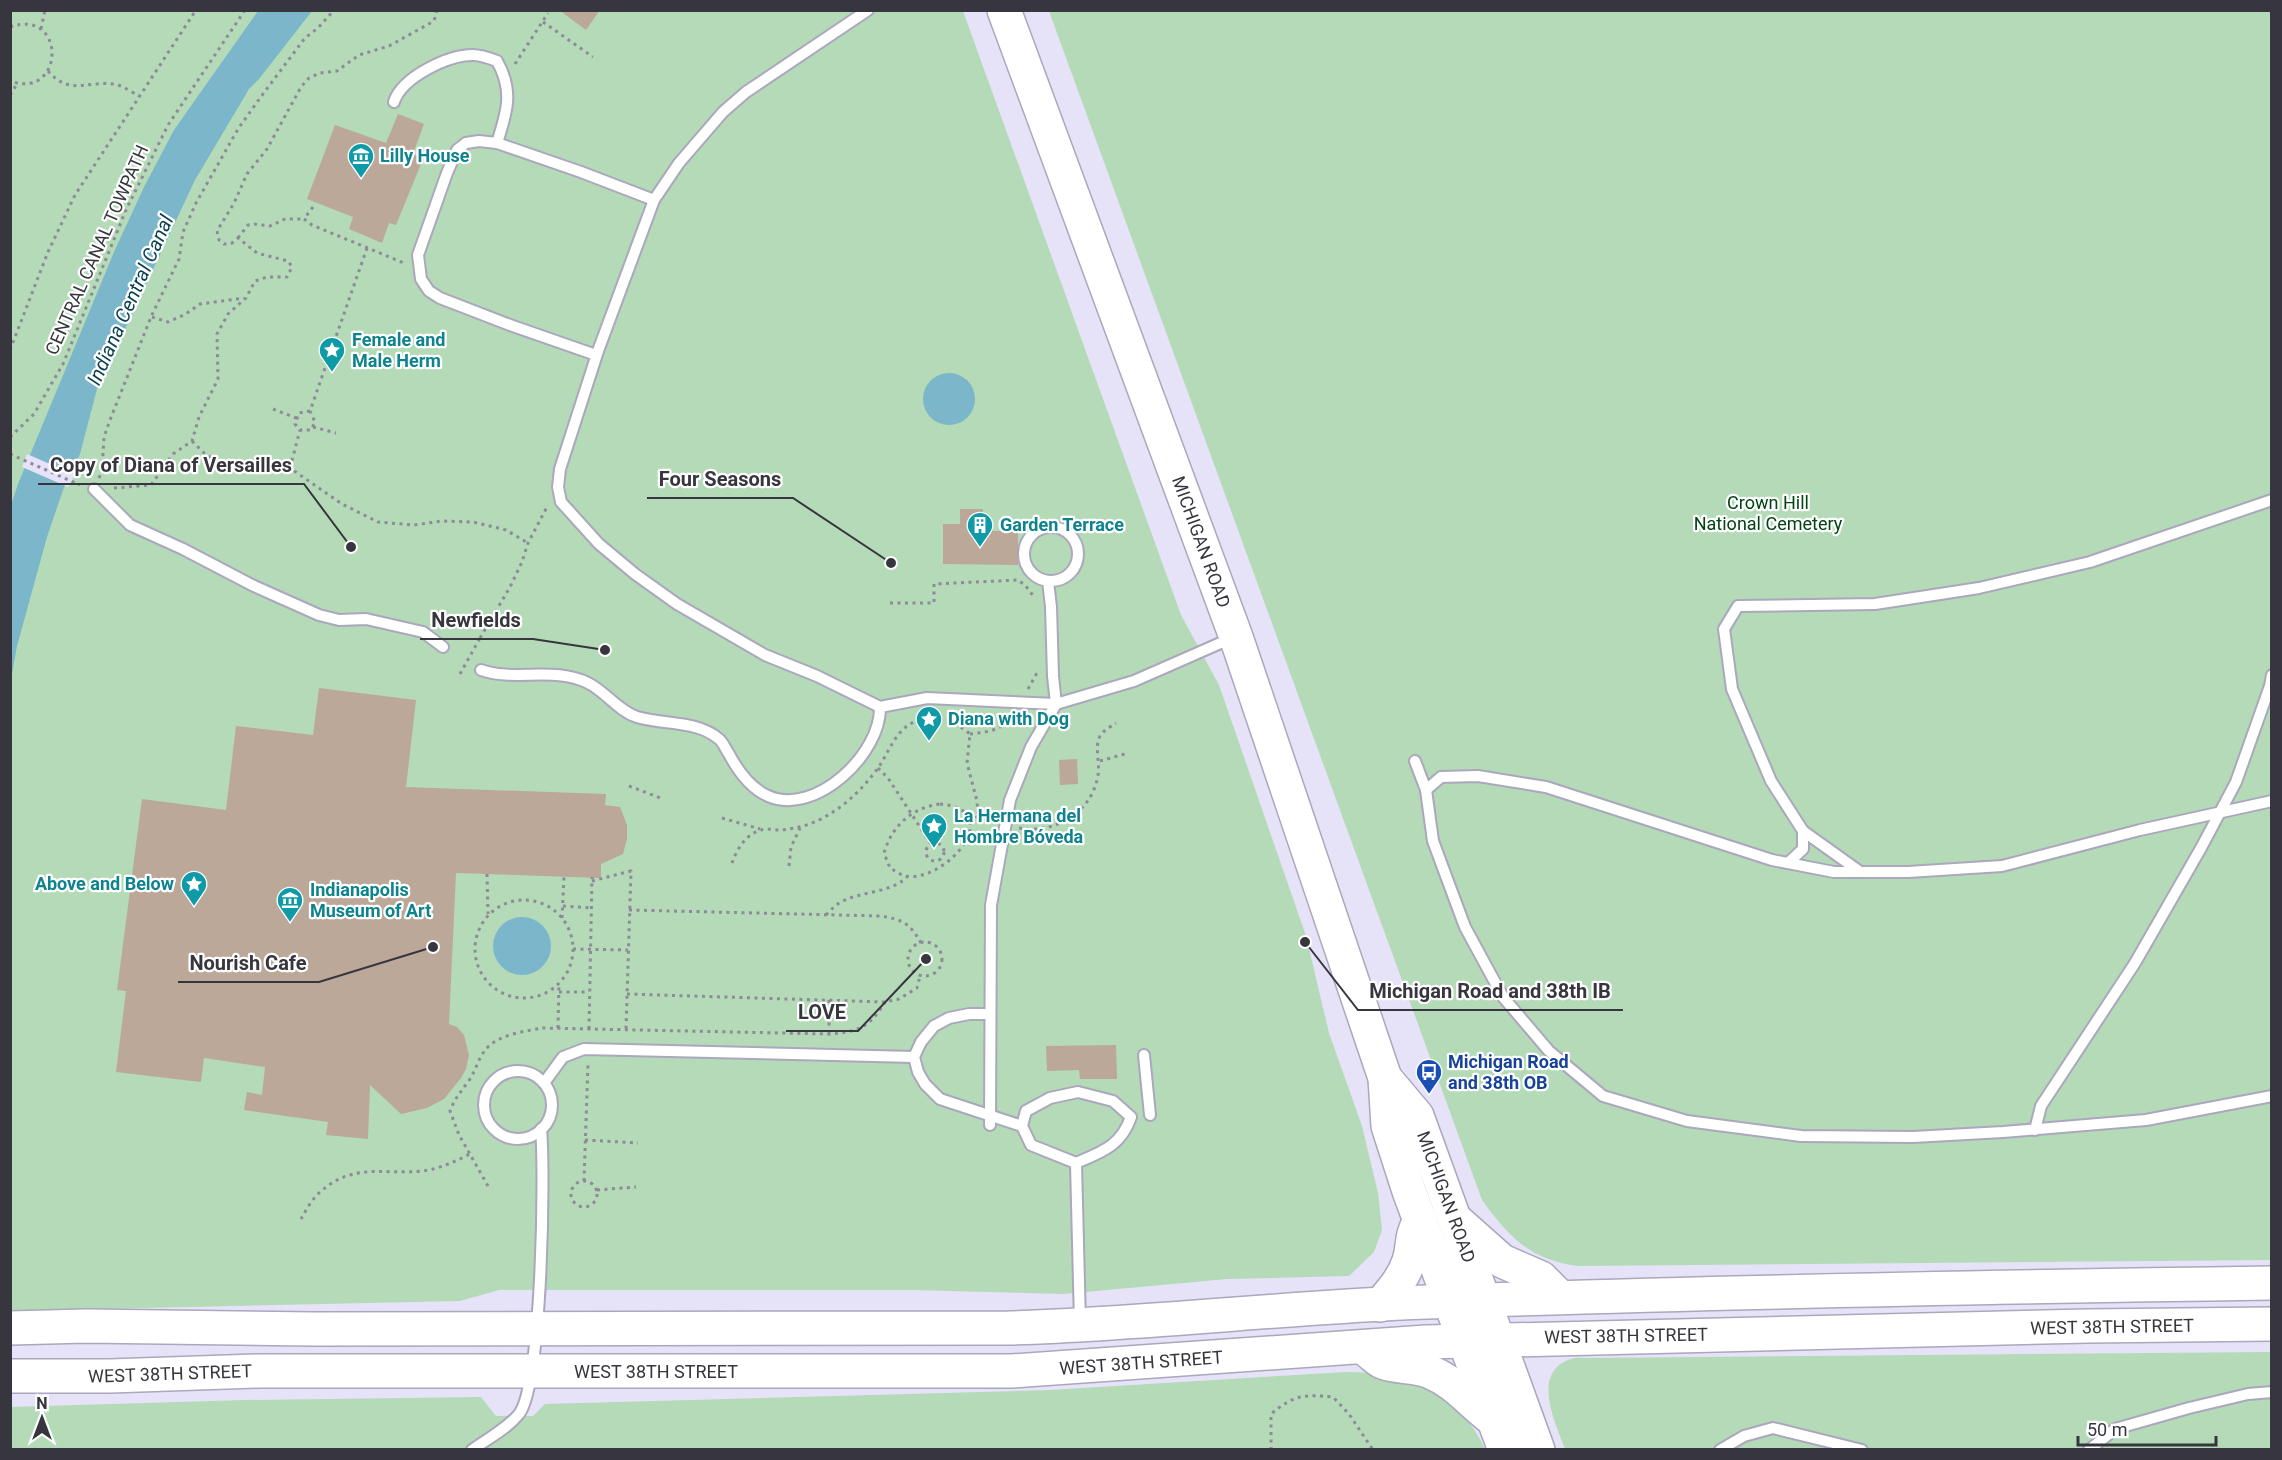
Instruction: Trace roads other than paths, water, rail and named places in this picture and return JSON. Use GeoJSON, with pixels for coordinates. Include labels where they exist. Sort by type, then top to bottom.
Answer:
{"type":"FeatureCollection","features":[{"type":"Feature","properties":{"kind":"main road","name":"MICHIGAN ROAD"},"geometry":{"type":"LineString","coordinates":[[1004,10],[1236,637],[1385,1078],[1388,1126],[1420,1220],[1505,1449]]}},
{"type":"Feature","properties":{"kind":"main road","name":"MICHIGAN ROAD"},"geometry":{"type":"LineString","coordinates":[[1385,1078],[1417,1116],[1538,1449]]}},
{"type":"Feature","properties":{"kind":"main road"},"geometry":{"type":"LineString","coordinates":[[1453,1217],[1502,1261],[1528,1275],[1541,1278],[1560,1297]]}},
{"type":"Feature","properties":{"kind":"main road"},"geometry":{"type":"LineString","coordinates":[[1380,1305],[1399,1282],[1406,1269],[1412,1234],[1420,1220]]}},
{"type":"Feature","properties":{"kind":"main road","name":"WEST 38TH STREET"},"geometry":{"type":"LineString","coordinates":[[10,1328],[86,1326],[313,1329],[950,1329],[1080,1326],[1380,1305],[1458,1322],[1491,1321],[1560,1297],[2271,1283]]}},
{"type":"Feature","properties":{"kind":"main road"},"geometry":{"type":"LineString","coordinates":[[10,1317],[86,1326]]}},
{"type":"Feature","properties":{"kind":"main road","name":"WEST 38TH STREET"},"geometry":{"type":"LineString","coordinates":[[10,1376],[72,1377],[259,1371],[1012,1371],[1361,1346],[1458,1322],[1491,1321],[2271,1324]]}},
{"type":"Feature","properties":{"kind":"main road"},"geometry":{"type":"LineString","coordinates":[[1361,1346],[1384,1363],[1416,1367],[1442,1378],[1460,1390],[1476,1407],[1493,1419]]}},
{"type":"Feature","properties":{"kind":"main road"},"geometry":{"type":"LineString","coordinates":[[10,1385],[72,1377]]}},
{"type":"Feature","properties":{"kind":"lane"},"geometry":{"type":"LineString","coordinates":[[868,10],[759,82],[723,112],[679,163],[654,200],[596,355],[560,469],[558,487],[561,502],[599,544],[635,574],[677,604],[765,655],[817,676],[880,707],[927,698],[1056,704],[1134,681],[1236,637]]}},
{"type":"Feature","properties":{"kind":"lane"},"geometry":{"type":"LineString","coordinates":[[394,102],[408,80],[457,57],[473,55],[497,61],[505,77],[508,95],[504,123],[497,143]]}},
{"type":"Feature","properties":{"kind":"lane"},"geometry":{"type":"LineString","coordinates":[[596,355],[510,325],[429,291],[421,279],[418,268],[421,243],[447,173],[458,150],[466,143],[479,141],[497,143],[654,200]]}},
{"type":"Feature","properties":{"kind":"lane"},"geometry":{"type":"LineString","coordinates":[[94,489],[130,525],[318,615],[339,620],[366,619],[423,632],[443,647]]}},
{"type":"Feature","properties":{"kind":"lane"},"geometry":{"type":"LineString","coordinates":[[1860,872],[1803,831],[1771,781],[1732,688],[1724,629],[1738,606],[1875,604],[1979,588],[2090,562],[2271,500]]}},
{"type":"Feature","properties":{"kind":"lane"},"geometry":{"type":"LineString","coordinates":[[1053,527],[1066,531],[1073,537],[1079,554],[1077,564],[1066,577],[1048,581],[1032,574],[1027,566],[1025,547],[1035,532],[1053,527]]}},
{"type":"Feature","properties":{"kind":"lane"},"geometry":{"type":"LineString","coordinates":[[991,1120],[991,905],[1010,800],[1031,747],[1056,704],[1053,676],[1052,607],[1048,581]]}},
{"type":"Feature","properties":{"kind":"lane"},"geometry":{"type":"LineString","coordinates":[[481,670],[493,674],[560,675],[588,683],[635,716],[697,727],[720,739],[739,771],[752,785],[769,797],[792,801],[823,791],[855,767],[872,744],[880,720],[880,707]]}},
{"type":"Feature","properties":{"kind":"lane"},"geometry":{"type":"LineString","coordinates":[[2035,1130],[2041,1106],[2135,963],[2236,782],[2270,686],[2271,675]]}},
{"type":"Feature","properties":{"kind":"lane"},"geometry":{"type":"LineString","coordinates":[[1415,761],[1426,790],[1433,841],[1461,917],[1503,997],[1549,1051],[1603,1096],[1687,1121],[1801,1136],[1913,1137],[2035,1130],[2145,1120],[2271,1096]]}},
{"type":"Feature","properties":{"kind":"lane"},"geometry":{"type":"LineString","coordinates":[[1426,790],[1441,777],[1478,776],[1546,787],[1772,860],[1834,872],[1908,872],[2002,866],[2140,830],[2271,801]]}},
{"type":"Feature","properties":{"kind":"lane"},"geometry":{"type":"LineString","coordinates":[[1788,864],[1803,849],[1803,831]]}},
{"type":"Feature","properties":{"kind":"lane"},"geometry":{"type":"LineString","coordinates":[[990,1014],[969,1014],[949,1018],[934,1026],[921,1042],[914,1058],[925,1084],[939,1099],[991,1120],[1022,1126]]}},
{"type":"Feature","properties":{"kind":"lane"},"geometry":{"type":"LineString","coordinates":[[544,1083],[563,1057],[588,1049],[727,1051],[914,1058]]}},
{"type":"Feature","properties":{"kind":"lane"},"geometry":{"type":"LineString","coordinates":[[1144,1055],[1150,1114]]}},
{"type":"Feature","properties":{"kind":"lane"},"geometry":{"type":"LineString","coordinates":[[513,1071],[528,1072],[544,1083],[550,1093],[552,1108],[548,1120],[541,1129],[531,1136],[519,1139],[504,1136],[494,1130],[487,1120],[484,1109],[484,1097],[492,1082],[513,1071]]}},
{"type":"Feature","properties":{"kind":"lane"},"geometry":{"type":"LineString","coordinates":[[1078,1092],[1113,1101],[1131,1117],[1125,1134],[1102,1151],[1076,1163],[1031,1145],[1022,1126],[1026,1111],[1050,1098],[1078,1092]]}},
{"type":"Feature","properties":{"kind":"lane"},"geometry":{"type":"LineString","coordinates":[[472,1449],[520,1413],[531,1372],[536,1328],[544,1158],[541,1129]]}},
{"type":"Feature","properties":{"kind":"lane"},"geometry":{"type":"LineString","coordinates":[[1076,1163],[1080,1326]]}},
{"type":"Feature","properties":{"kind":"lane"},"geometry":{"type":"LineString","coordinates":[[2089,1449],[2115,1430],[2248,1394],[2271,1392]]}},
{"type":"Feature","properties":{"kind":"lane"},"geometry":{"type":"LineString","coordinates":[[1720,1449],[1744,1436],[1773,1428],[1862,1449]]}},
{"type":"Feature","properties":{"kind":"water","name":"Indiana Central Canal"},"geometry":{"type":"Polygon","coordinates":[[[258,11],[312,11],[249,89],[195,180],[97,389],[80,454],[63,490],[47,537],[17,646],[11,679],[11,505],[18,484],[114,252],[144,187],[174,130],[258,11]]]}},
{"type":"Feature","properties":{"kind":"water"},"geometry":{"type":"Polygon","coordinates":[[[949,373],[963,377],[971,385],[975,399],[971,413],[963,421],[949,425],[935,421],[927,413],[923,399],[927,385],[935,377],[949,373]]]}},
{"type":"Feature","properties":{"kind":"water"},"geometry":{"type":"Polygon","coordinates":[[[516,917],[528,917],[543,925],[551,940],[551,952],[543,967],[528,975],[516,975],[501,967],[493,952],[493,940],[501,925],[516,917]]]}},
{"type":"Feature","properties":{"kind":"place","name":"Lilly House"},"geometry":{"type":"Point","coordinates":[361,179]}},
{"type":"Feature","properties":{"kind":"place","name":"Female and Male Herm"},"geometry":{"type":"Point","coordinates":[332,373]}},
{"type":"Feature","properties":{"kind":"place","name":"Copy of Diana of Versailles"},"geometry":{"type":"Point","coordinates":[351,547]}},
{"type":"Feature","properties":{"kind":"place","name":"Garden Terrace"},"geometry":{"type":"Point","coordinates":[980,548]}},
{"type":"Feature","properties":{"kind":"place","name":"Four Seasons"},"geometry":{"type":"Point","coordinates":[891,563]}},
{"type":"Feature","properties":{"kind":"place","name":"Newfields"},"geometry":{"type":"Point","coordinates":[605,650]}},
{"type":"Feature","properties":{"kind":"place","name":"Diana with Dog"},"geometry":{"type":"Point","coordinates":[929,742]}},
{"type":"Feature","properties":{"kind":"place","name":"La Hermana del Hombre Bóveda"},"geometry":{"type":"Point","coordinates":[934,849]}},
{"type":"Feature","properties":{"kind":"place","name":"Above and Below"},"geometry":{"type":"Point","coordinates":[194,907]}},
{"type":"Feature","properties":{"kind":"place","name":"Indianapolis Museum of Art"},"geometry":{"type":"Point","coordinates":[290,923]}},
{"type":"Feature","properties":{"kind":"place","name":"Michigan Road and 38th IB"},"geometry":{"type":"Point","coordinates":[1305,942]}},
{"type":"Feature","properties":{"kind":"place","name":"Nourish Cafe"},"geometry":{"type":"Point","coordinates":[433,947]}},
{"type":"Feature","properties":{"kind":"place","name":"LOVE"},"geometry":{"type":"Point","coordinates":[926,959]}},
{"type":"Feature","properties":{"kind":"place","name":"Michigan Road and 38th OB"},"geometry":{"type":"Point","coordinates":[1429,1095]}},
{"type":"Feature","properties":{"kind":"park label","name":"Crown Hill National Cemetery"},"geometry":{"type":"Point","coordinates":[1768,513]}}]}
